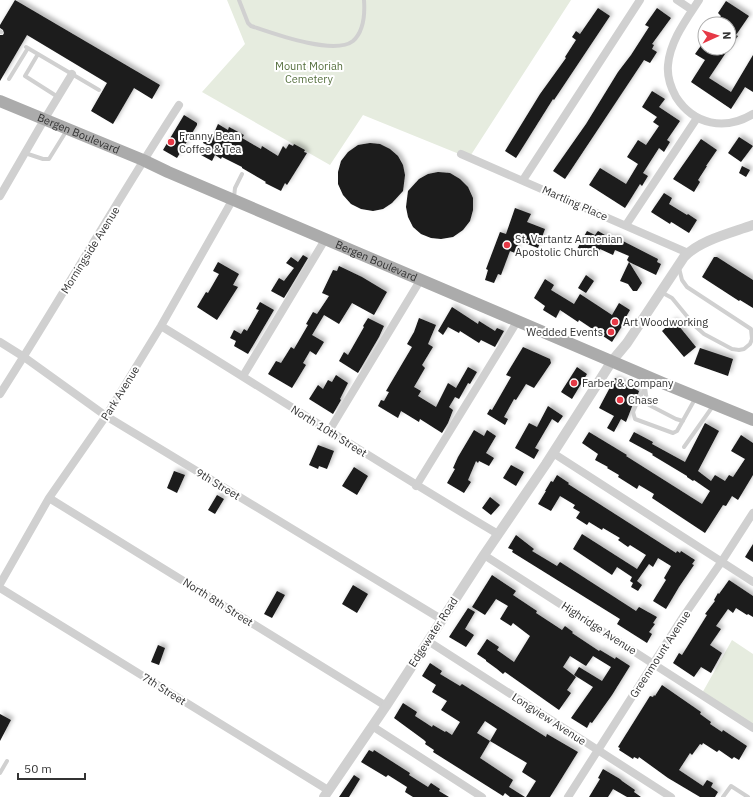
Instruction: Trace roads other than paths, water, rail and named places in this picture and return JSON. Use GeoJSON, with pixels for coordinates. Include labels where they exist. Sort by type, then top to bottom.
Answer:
{"type":"FeatureCollection","features":[{"type":"Feature","properties":{"kind":"main road","name":"Bergen Boulevard"},"geometry":{"type":"LineString","coordinates":[[0,101],[67,130],[143,160],[518,320],[612,361],[648,382],[697,397],[753,420]]}},
{"type":"Feature","properties":{"kind":"street"},"geometry":{"type":"LineString","coordinates":[[524,180],[640,0]]}},
{"type":"Feature","properties":{"kind":"street"},"geometry":{"type":"LineString","coordinates":[[677,0],[692,10]]}},
{"type":"Feature","properties":{"kind":"street"},"geometry":{"type":"LineString","coordinates":[[699,0],[675,38],[671,49],[667,68],[672,90],[683,105],[696,118],[714,123],[725,124],[737,122],[753,114]]}},
{"type":"Feature","properties":{"kind":"street"},"geometry":{"type":"LineString","coordinates":[[0,196],[72,74]]}},
{"type":"Feature","properties":{"kind":"street","name":"Morningside Avenue"},"geometry":{"type":"LineString","coordinates":[[0,394],[122,198],[143,160],[179,105]]}},
{"type":"Feature","properties":{"kind":"street"},"geometry":{"type":"LineString","coordinates":[[626,225],[696,118]]}},
{"type":"Feature","properties":{"kind":"street","name":"Martling Place"},"geometry":{"type":"LineString","coordinates":[[461,154],[524,180],[688,253]]}},
{"type":"Feature","properties":{"kind":"street","name":"Park Avenue"},"geometry":{"type":"LineString","coordinates":[[0,584],[49,498],[106,416],[161,326],[234,199]]}},
{"type":"Feature","properties":{"kind":"street","name":"Edgewater Road"},"geometry":{"type":"LineString","coordinates":[[326,794],[386,706],[441,619],[544,467],[612,361],[627,343],[678,265],[688,253],[706,242],[753,225]]}},
{"type":"Feature","properties":{"kind":"street"},"geometry":{"type":"LineString","coordinates":[[243,376],[326,238]]}},
{"type":"Feature","properties":{"kind":"street"},"geometry":{"type":"LineString","coordinates":[[330,431],[421,279]]}},
{"type":"Feature","properties":{"kind":"street"},"geometry":{"type":"LineString","coordinates":[[416,486],[518,320]]}},
{"type":"Feature","properties":{"kind":"street","name":"North 10th Street"},"geometry":{"type":"LineString","coordinates":[[161,326],[243,376],[416,486],[498,534]]}},
{"type":"Feature","properties":{"kind":"street","name":"9th Street"},"geometry":{"type":"LineString","coordinates":[[0,342],[24,357],[106,416],[441,619]]}},
{"type":"Feature","properties":{"kind":"street"},"geometry":{"type":"LineString","coordinates":[[553,453],[753,582]]}},
{"type":"Feature","properties":{"kind":"street","name":"North 8th Street"},"geometry":{"type":"LineString","coordinates":[[49,498],[386,706]]}},
{"type":"Feature","properties":{"kind":"street","name":"Greenmount Avenue"},"geometry":{"type":"LineString","coordinates":[[568,797],[683,616],[722,561],[753,513]]}},
{"type":"Feature","properties":{"kind":"street","name":"Highridge Avenue"},"geometry":{"type":"LineString","coordinates":[[484,555],[753,728]]}},
{"type":"Feature","properties":{"kind":"street","name":"7th Street"},"geometry":{"type":"LineString","coordinates":[[0,588],[326,794]]}},
{"type":"Feature","properties":{"kind":"street","name":"Longview Avenue"},"geometry":{"type":"LineString","coordinates":[[428,641],[671,797]]}},
{"type":"Feature","properties":{"kind":"street"},"geometry":{"type":"LineString","coordinates":[[372,726],[482,797]]}},
{"type":"Feature","properties":{"kind":"lane"},"geometry":{"type":"LineString","coordinates":[[239,0],[250,26],[307,43],[331,46],[348,44],[357,36],[363,20],[364,0]]}},
{"type":"Feature","properties":{"kind":"lane"},"geometry":{"type":"LineString","coordinates":[[9,79],[27,47],[99,90]]}},
{"type":"Feature","properties":{"kind":"lane"},"geometry":{"type":"LineString","coordinates":[[38,54],[25,76],[58,97]]}},
{"type":"Feature","properties":{"kind":"lane"},"geometry":{"type":"LineString","coordinates":[[25,153],[43,159],[49,159],[67,130]]}},
{"type":"Feature","properties":{"kind":"lane"},"geometry":{"type":"LineString","coordinates":[[234,199],[235,188],[242,174]]}},
{"type":"Feature","properties":{"kind":"lane"},"geometry":{"type":"LineString","coordinates":[[661,291],[672,298],[695,326],[704,334],[732,349],[744,349],[750,344],[752,338],[751,329],[687,287],[682,280],[678,265]]}},
{"type":"Feature","properties":{"kind":"lane"},"geometry":{"type":"LineString","coordinates":[[640,397],[648,382]]}},
{"type":"Feature","properties":{"kind":"lane"},"geometry":{"type":"LineString","coordinates":[[648,382],[646,396],[649,405],[683,421]]}},
{"type":"Feature","properties":{"kind":"lane"},"geometry":{"type":"LineString","coordinates":[[636,405],[633,412],[635,419],[673,433],[677,431],[697,397]]}},
{"type":"Feature","properties":{"kind":"lane"},"geometry":{"type":"LineString","coordinates":[[684,447],[715,404]]}},
{"type":"Feature","properties":{"kind":"lane"},"geometry":{"type":"LineString","coordinates":[[0,773],[7,761]]}},
{"type":"Feature","properties":{"kind":"lane"},"geometry":{"type":"LineString","coordinates":[[723,797],[731,786],[748,797]]}},
{"type":"Feature","properties":{"kind":"place","name":"Franny Bean Coffee & Tea"},"geometry":{"type":"Point","coordinates":[171,142]}},
{"type":"Feature","properties":{"kind":"place","name":"St. Vartantz Armenian Apostolic Church"},"geometry":{"type":"Point","coordinates":[507,245]}},
{"type":"Feature","properties":{"kind":"place","name":"Art Woodworking"},"geometry":{"type":"Point","coordinates":[615,322]}},
{"type":"Feature","properties":{"kind":"place","name":"Wedded Events"},"geometry":{"type":"Point","coordinates":[611,332]}},
{"type":"Feature","properties":{"kind":"place","name":"Farber & Company"},"geometry":{"type":"Point","coordinates":[574,383]}},
{"type":"Feature","properties":{"kind":"place","name":"Chase"},"geometry":{"type":"Point","coordinates":[620,400]}},
{"type":"Feature","properties":{"kind":"park label","name":"Mount Moriah Cemetery"},"geometry":{"type":"Point","coordinates":[309,72]}}]}
